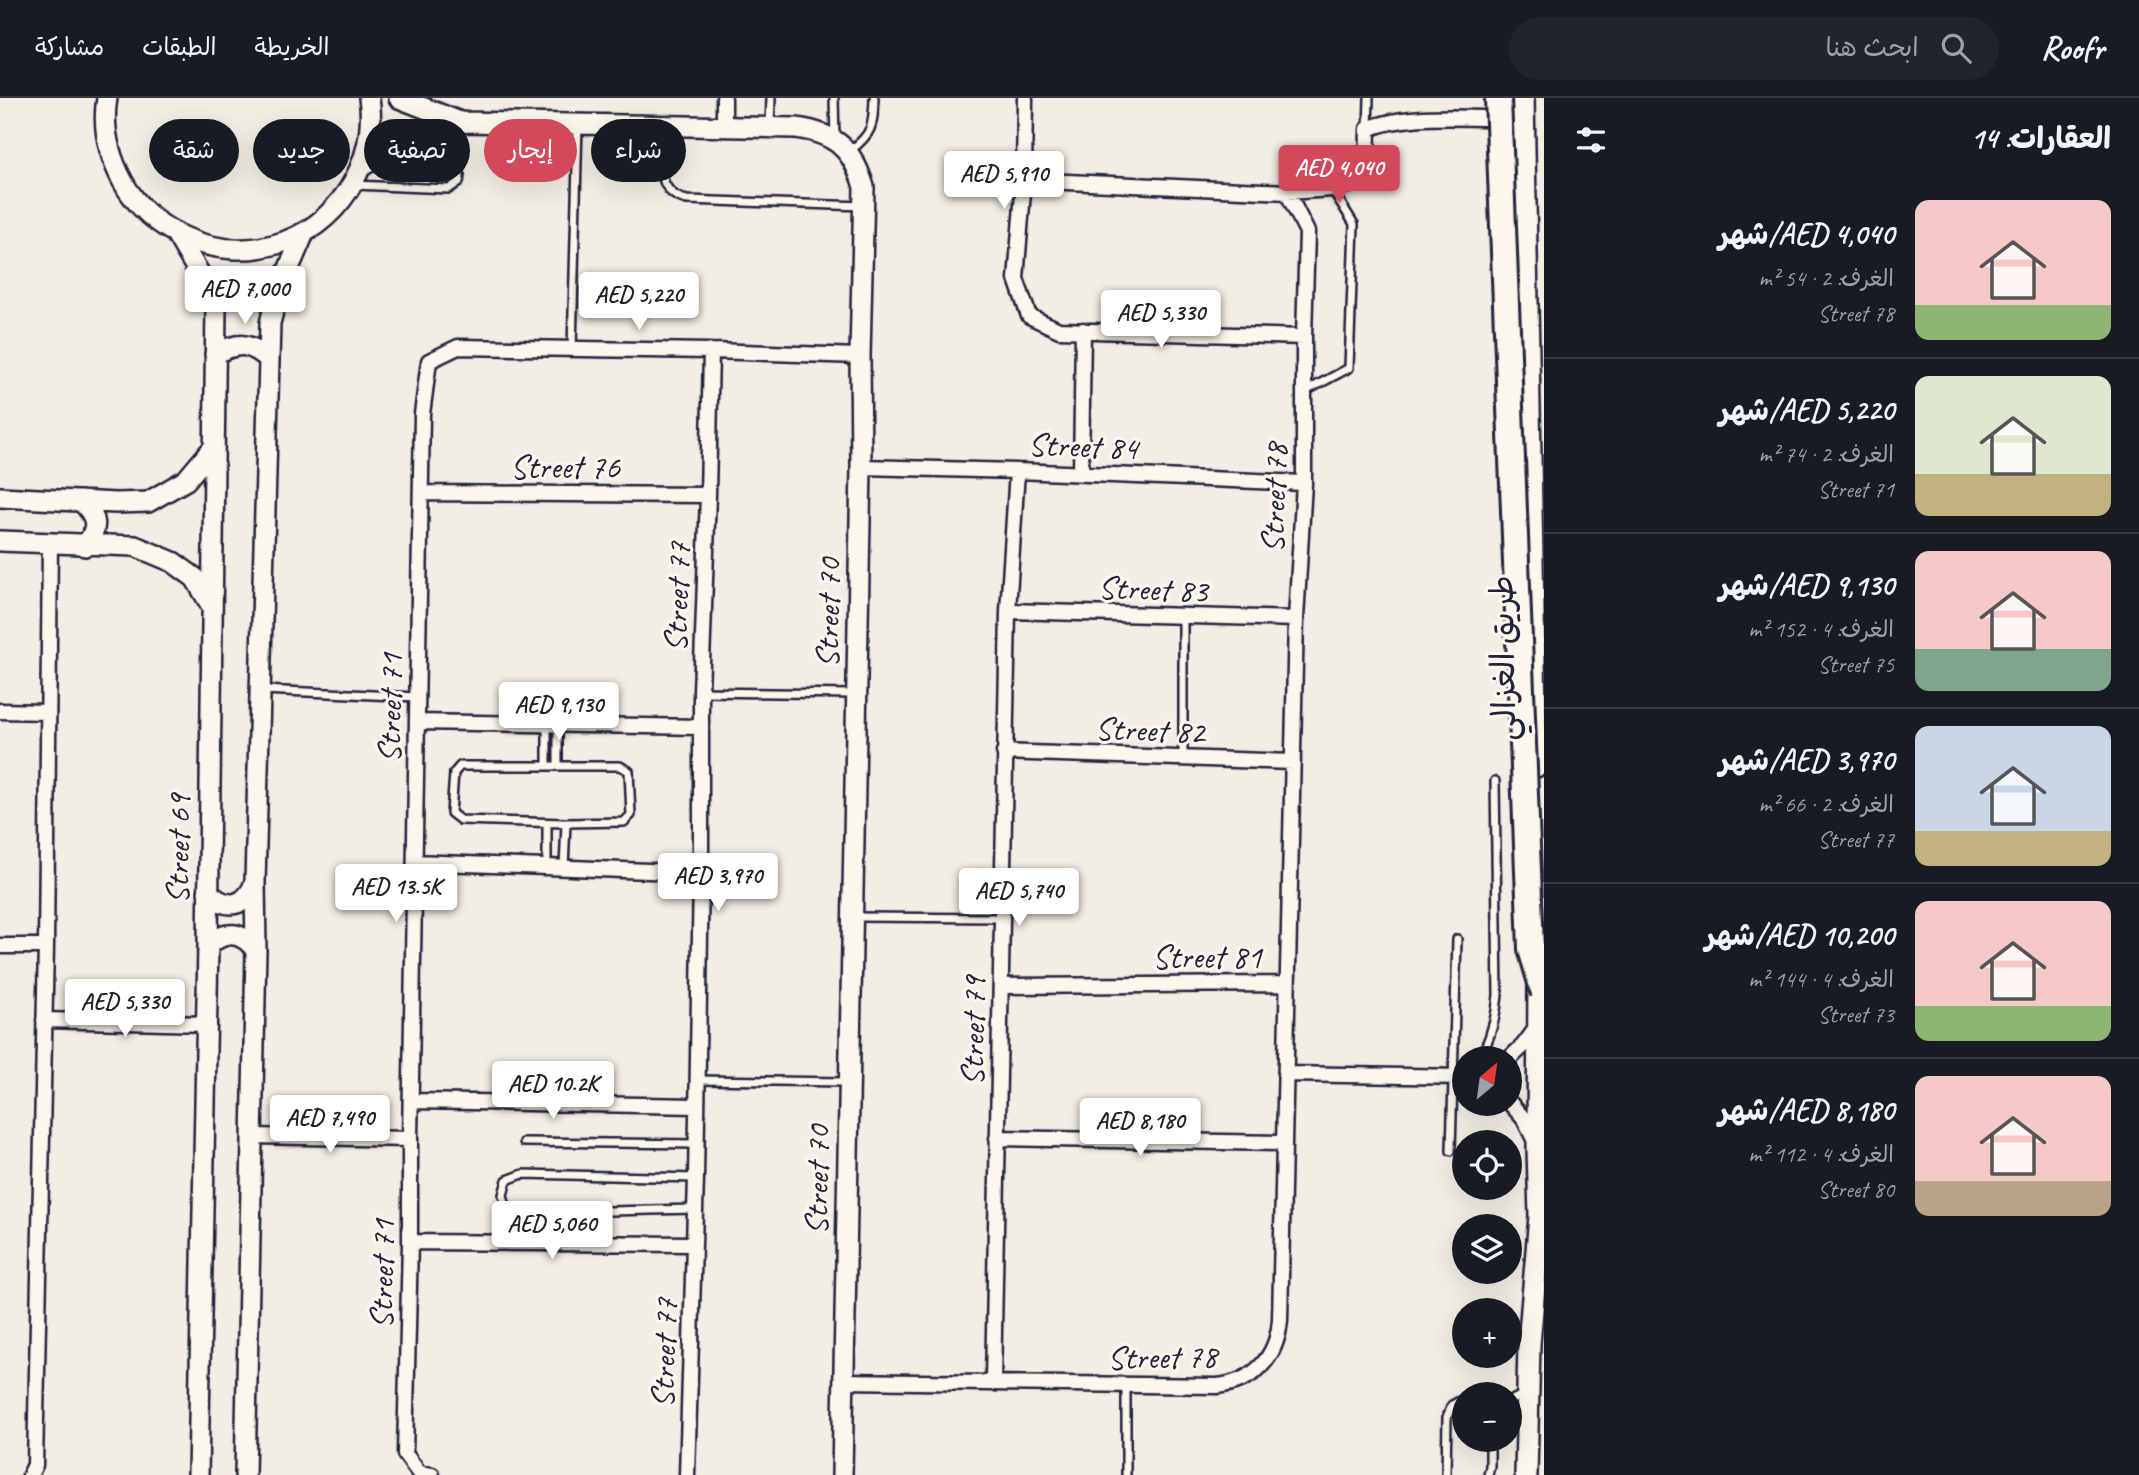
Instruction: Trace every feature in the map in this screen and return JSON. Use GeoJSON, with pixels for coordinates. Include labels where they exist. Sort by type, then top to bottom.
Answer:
{"type":"FeatureCollection","features":[{"type":"Feature","properties":{"kind":"highway"},"geometry":{"type":"LineString","coordinates":[[1498,98],[1531,949],[1544,993]]}},
{"type":"Feature","properties":{"kind":"main road","name":"طريق الغزالي"},"geometry":{"type":"LineString","coordinates":[[1522,1382],[1529,1344],[1540,1216],[1540,1022],[1523,98]]}},
{"type":"Feature","properties":{"kind":"main road","name":"طريق الغزالي"},"geometry":{"type":"LineString","coordinates":[[1522,1424],[1525,1451]]}},
{"type":"Feature","properties":{"kind":"main road"},"geometry":{"type":"LineString","coordinates":[[1519,1475],[1525,1451]]}},
{"type":"Feature","properties":{"kind":"main road"},"geometry":{"type":"LineString","coordinates":[[1525,1451],[1526,1475]]}},
{"type":"Feature","properties":{"kind":"street"},"geometry":{"type":"LineString","coordinates":[[107,98],[106,133],[114,164],[128,192],[150,216],[176,234],[207,246],[240,250],[273,245],[304,233],[331,212],[353,185],[362,166],[369,139],[369,98]]}},
{"type":"Feature","properties":{"kind":"street"},"geometry":{"type":"LineString","coordinates":[[399,98],[452,119]]}},
{"type":"Feature","properties":{"kind":"street"},"geometry":{"type":"LineString","coordinates":[[724,98],[724,126]]}},
{"type":"Feature","properties":{"kind":"street"},"geometry":{"type":"LineString","coordinates":[[1025,98],[1024,180],[1016,279],[1029,316],[1059,330],[1304,337]]}},
{"type":"Feature","properties":{"kind":"street"},"geometry":{"type":"LineString","coordinates":[[1024,180],[1287,192],[1332,189],[1354,183],[1367,169],[1367,129],[1406,120],[1490,118],[1515,109],[1523,98]]}},
{"type":"Feature","properties":{"kind":"street"},"geometry":{"type":"LineString","coordinates":[[470,122],[591,124]]}},
{"type":"Feature","properties":{"kind":"street"},"geometry":{"type":"LineString","coordinates":[[686,125],[816,131],[842,146]]}},
{"type":"Feature","properties":{"kind":"street","name":"Street 70"},"geometry":{"type":"LineString","coordinates":[[842,146],[859,169],[864,187],[842,1475]]}},
{"type":"Feature","properties":{"kind":"street","name":"Street 78"},"geometry":{"type":"LineString","coordinates":[[844,1381],[1126,1386],[1229,1384],[1252,1375],[1270,1356],[1275,1345],[1280,1320],[1296,619],[1304,483],[1307,232],[1287,192]]}},
{"type":"Feature","properties":{"kind":"street"},"geometry":{"type":"LineString","coordinates":[[243,1471],[270,323],[276,296],[304,233]]}},
{"type":"Feature","properties":{"kind":"street","name":"Street 69"},"geometry":{"type":"LineString","coordinates":[[176,234],[216,306],[198,1475]]}},
{"type":"Feature","properties":{"kind":"street"},"geometry":{"type":"LineString","coordinates":[[1081,473],[1083,330]]}},
{"type":"Feature","properties":{"kind":"street"},"geometry":{"type":"LineString","coordinates":[[215,354],[232,345],[247,346],[269,359]]}},
{"type":"Feature","properties":{"kind":"street","name":"Street 71"},"geometry":{"type":"LineString","coordinates":[[432,1475],[419,1473],[405,1454],[422,414],[429,361],[458,347],[860,356]]}},
{"type":"Feature","properties":{"kind":"street","name":"Street 77"},"geometry":{"type":"LineString","coordinates":[[687,1475],[696,1178],[701,692],[711,351]]}},
{"type":"Feature","properties":{"kind":"street"},"geometry":{"type":"LineString","coordinates":[[0,497],[148,502],[186,480],[214,447]]}},
{"type":"Feature","properties":{"kind":"street","name":"Street 84"},"geometry":{"type":"LineString","coordinates":[[861,467],[1304,483]]}},
{"type":"Feature","properties":{"kind":"street","name":"Street 79"},"geometry":{"type":"LineString","coordinates":[[993,1383],[1004,752],[1008,611],[1017,471]]}},
{"type":"Feature","properties":{"kind":"street","name":"Street 76"},"geometry":{"type":"LineString","coordinates":[[421,493],[708,495]]}},
{"type":"Feature","properties":{"kind":"street"},"geometry":{"type":"LineString","coordinates":[[81,501],[91,510],[95,522],[93,535],[85,545]]}},
{"type":"Feature","properties":{"kind":"street"},"geometry":{"type":"LineString","coordinates":[[0,541],[135,546],[173,562],[195,578],[212,607]]}},
{"type":"Feature","properties":{"kind":"street"},"geometry":{"type":"LineString","coordinates":[[30,1475],[35,1465],[46,946],[50,543]]}},
{"type":"Feature","properties":{"kind":"street","name":"Street 83"},"geometry":{"type":"LineString","coordinates":[[1008,611],[1296,619]]}},
{"type":"Feature","properties":{"kind":"street"},"geometry":{"type":"LineString","coordinates":[[0,711],[47,712]]}},
{"type":"Feature","properties":{"kind":"street"},"geometry":{"type":"LineString","coordinates":[[417,722],[701,727]]}},
{"type":"Feature","properties":{"kind":"street","name":"Street 82"},"geometry":{"type":"LineString","coordinates":[[1004,752],[1293,762]]}},
{"type":"Feature","properties":{"kind":"street"},"geometry":{"type":"LineString","coordinates":[[415,862],[701,873]]}},
{"type":"Feature","properties":{"kind":"street"},"geometry":{"type":"LineString","coordinates":[[208,892],[217,901],[229,905],[241,902],[251,894],[256,882]]}},
{"type":"Feature","properties":{"kind":"street"},"geometry":{"type":"LineString","coordinates":[[208,946],[216,938],[227,934],[249,941],[256,950]]}},
{"type":"Feature","properties":{"kind":"street"},"geometry":{"type":"LineString","coordinates":[[0,946],[46,946]]}},
{"type":"Feature","properties":{"kind":"street","name":"Street 81"},"geometry":{"type":"LineString","coordinates":[[1001,986],[1287,984]]}},
{"type":"Feature","properties":{"kind":"street"},"geometry":{"type":"LineString","coordinates":[[44,1020],[206,1024]]}},
{"type":"Feature","properties":{"kind":"street"},"geometry":{"type":"LineString","coordinates":[[1522,1047],[1540,1022]]}},
{"type":"Feature","properties":{"kind":"street"},"geometry":{"type":"LineString","coordinates":[[1285,1074],[1452,1077]]}},
{"type":"Feature","properties":{"kind":"street"},"geometry":{"type":"LineString","coordinates":[[411,1101],[697,1106]]}},
{"type":"Feature","properties":{"kind":"street"},"geometry":{"type":"LineString","coordinates":[[1521,1116],[1538,1149]]}},
{"type":"Feature","properties":{"kind":"street"},"geometry":{"type":"LineString","coordinates":[[251,1136],[410,1139]]}},
{"type":"Feature","properties":{"kind":"street"},"geometry":{"type":"LineString","coordinates":[[998,1138],[1283,1143]]}},
{"type":"Feature","properties":{"kind":"street"},"geometry":{"type":"LineString","coordinates":[[410,1242],[694,1244]]}},
{"type":"Feature","properties":{"kind":"lane"},"geometry":{"type":"LineString","coordinates":[[771,98],[771,127]]}},
{"type":"Feature","properties":{"kind":"lane"},"geometry":{"type":"LineString","coordinates":[[834,98],[842,146],[863,140],[871,130],[874,98]]}},
{"type":"Feature","properties":{"kind":"lane"},"geometry":{"type":"LineString","coordinates":[[1367,129],[1369,98]]}},
{"type":"Feature","properties":{"kind":"lane"},"geometry":{"type":"LineString","coordinates":[[572,349],[578,124]]}},
{"type":"Feature","properties":{"kind":"lane"},"geometry":{"type":"LineString","coordinates":[[353,185],[449,189],[457,182]]}},
{"type":"Feature","properties":{"kind":"lane"},"geometry":{"type":"LineString","coordinates":[[663,182],[677,198],[687,200],[864,206]]}},
{"type":"Feature","properties":{"kind":"lane"},"geometry":{"type":"LineString","coordinates":[[1304,393],[1349,368],[1354,224],[1332,189]]}},
{"type":"Feature","properties":{"kind":"lane"},"geometry":{"type":"LineString","coordinates":[[1182,758],[1183,617]]}},
{"type":"Feature","properties":{"kind":"lane"},"geometry":{"type":"LineString","coordinates":[[261,690],[417,697]]}},
{"type":"Feature","properties":{"kind":"lane"},"geometry":{"type":"LineString","coordinates":[[701,692],[857,694]]}},
{"type":"Feature","properties":{"kind":"lane"},"geometry":{"type":"LineString","coordinates":[[552,724],[558,765]]}},
{"type":"Feature","properties":{"kind":"lane"},"geometry":{"type":"LineString","coordinates":[[547,765],[552,724]]}},
{"type":"Feature","properties":{"kind":"lane"},"geometry":{"type":"LineString","coordinates":[[558,765],[620,766],[629,771],[631,815],[624,822],[547,824],[460,820],[451,813],[453,773],[460,766],[558,765]]}},
{"type":"Feature","properties":{"kind":"lane"},"geometry":{"type":"LineString","coordinates":[[1486,1046],[1494,1025],[1497,995],[1494,780]]}},
{"type":"Feature","properties":{"kind":"lane"},"geometry":{"type":"LineString","coordinates":[[547,824],[547,867]]}},
{"type":"Feature","properties":{"kind":"lane"},"geometry":{"type":"LineString","coordinates":[[564,868],[566,824]]}},
{"type":"Feature","properties":{"kind":"lane"},"geometry":{"type":"LineString","coordinates":[[853,917],[1002,918]]}},
{"type":"Feature","properties":{"kind":"lane"},"geometry":{"type":"LineString","coordinates":[[1457,939],[1459,1046]]}},
{"type":"Feature","properties":{"kind":"lane"},"geometry":{"type":"LineString","coordinates":[[697,1080],[850,1082]]}},
{"type":"Feature","properties":{"kind":"lane"},"geometry":{"type":"LineString","coordinates":[[1451,1151],[1455,1116]]}},
{"type":"Feature","properties":{"kind":"lane"},"geometry":{"type":"LineString","coordinates":[[524,1142],[696,1144]]}},
{"type":"Feature","properties":{"kind":"lane"},"geometry":{"type":"LineString","coordinates":[[695,1209],[524,1213],[508,1210],[503,1195],[507,1180],[523,1174],[696,1178]]}},
{"type":"Feature","properties":{"kind":"lane"},"geometry":{"type":"LineString","coordinates":[[1126,1386],[1126,1475]]}},
{"type":"Feature","properties":{"kind":"lane"},"geometry":{"type":"LineString","coordinates":[[1446,1475],[1448,1410],[1452,1406]]}},
{"type":"Feature","properties":{"kind":"lane"},"geometry":{"type":"LineString","coordinates":[[1488,1475],[1490,1452]]}}]}
